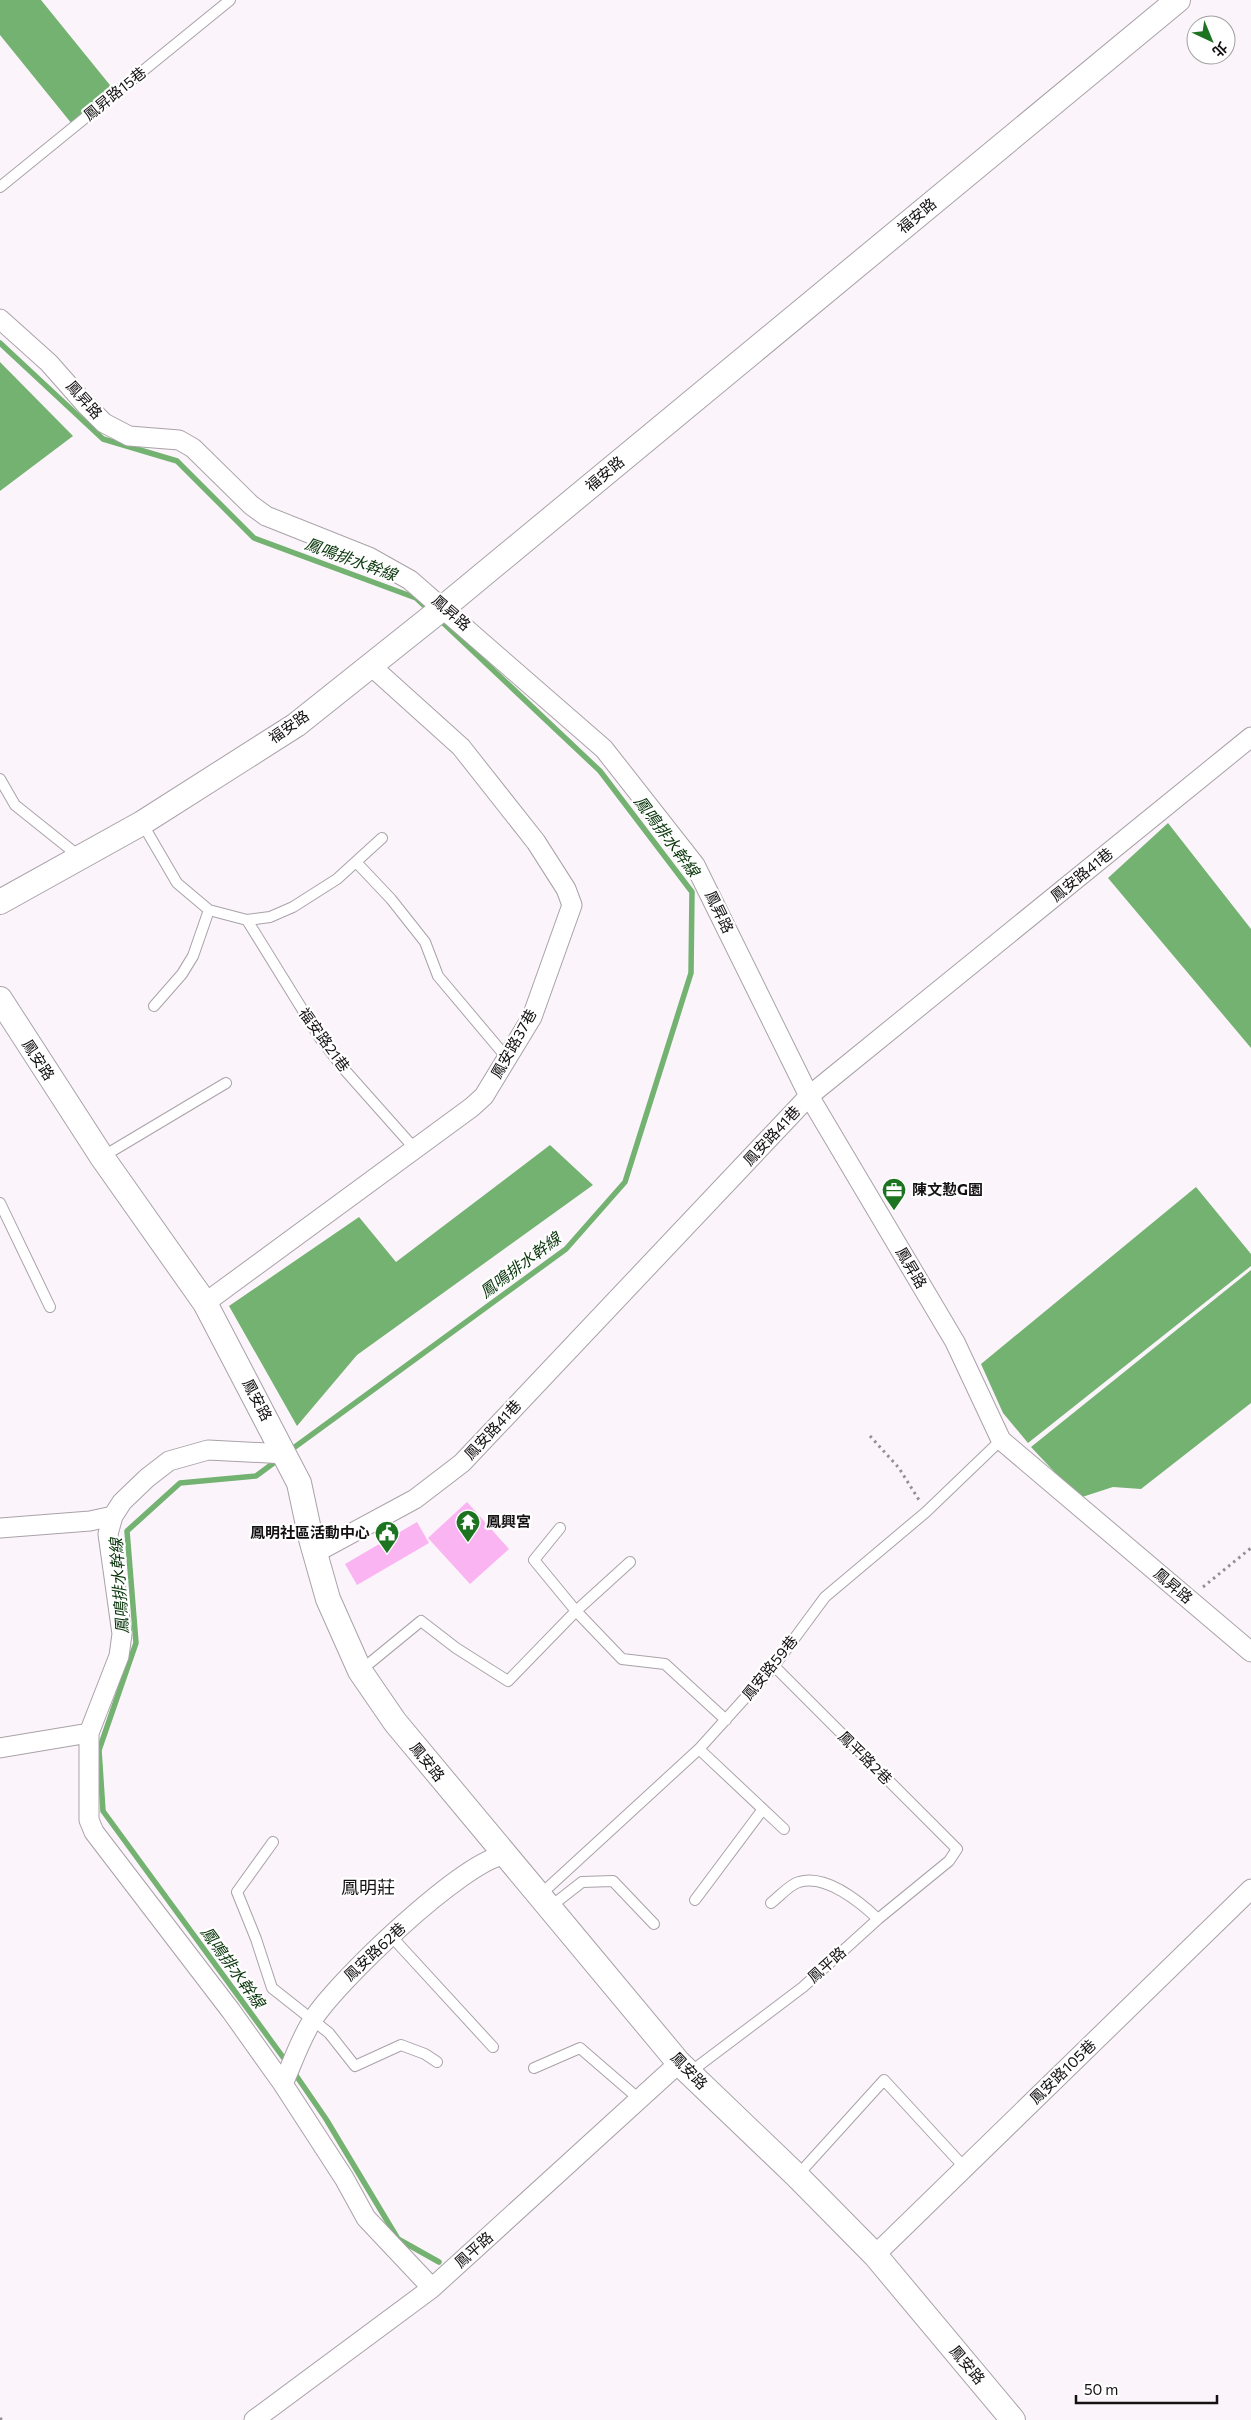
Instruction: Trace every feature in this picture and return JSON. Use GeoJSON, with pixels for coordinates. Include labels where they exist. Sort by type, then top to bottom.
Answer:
{"type":"FeatureCollection","features":[{"type":"Feature","properties":{"kind":"street","name":"福安路"},"geometry":{"type":"LineString","coordinates":[[0,902],[142,823],[296,725],[370,664],[444,607],[1178,0]]}},
{"type":"Feature","properties":{"kind":"street","name":"鳳昇路"},"geometry":{"type":"LineString","coordinates":[[0,319],[49,363],[86,406],[104,423],[129,436],[179,440],[193,448],[251,505],[266,516],[369,557],[410,580],[444,607],[604,748],[695,865],[810,1096],[955,1342],[1001,1440],[1251,1652]]}},
{"type":"Feature","properties":{"kind":"street","name":"鳳安路37巷"},"geometry":{"type":"LineString","coordinates":[[205,1303],[472,1107],[484,1096],[532,1017],[572,905],[570,897],[536,842],[461,747],[370,664]]}},
{"type":"Feature","properties":{"kind":"street","name":"鳳安路41巷"},"geometry":{"type":"LineString","coordinates":[[315,1553],[415,1499],[462,1463],[810,1096],[1251,737]]}},
{"type":"Feature","properties":{"kind":"street","name":"鳳安路"},"geometry":{"type":"LineString","coordinates":[[0,999],[102,1157],[205,1303],[286,1454],[299,1483],[328,1599],[360,1670],[395,1722],[504,1855],[684,2068],[797,2176],[875,2255],[1013,2420]]}},
{"type":"Feature","properties":{"kind":"street"},"geometry":{"type":"LineString","coordinates":[[286,1454],[208,1450],[169,1461],[147,1478],[122,1502],[113,1516],[108,1534],[122,1634],[119,1656],[89,1733],[89,1820],[94,1832],[231,2011],[288,2073],[366,2218],[432,2288]]}},
{"type":"Feature","properties":{"kind":"street"},"geometry":{"type":"LineString","coordinates":[[0,1528],[90,1521],[113,1516]]}},
{"type":"Feature","properties":{"kind":"street"},"geometry":{"type":"LineString","coordinates":[[0,1748],[89,1733]]}},
{"type":"Feature","properties":{"kind":"street","name":"鳳安路62巷"},"geometry":{"type":"LineString","coordinates":[[288,2073],[312,2021],[339,1986],[391,1936],[438,1895],[479,1866],[494,1857],[504,1855]]}},
{"type":"Feature","properties":{"kind":"street","name":"鳳安路105巷"},"geometry":{"type":"LineString","coordinates":[[875,2255],[1251,1889]]}},
{"type":"Feature","properties":{"kind":"street","name":"鳳平路"},"geometry":{"type":"LineString","coordinates":[[254,2420],[432,2288],[639,2099],[684,2068]]}},
{"type":"Feature","properties":{"kind":"lane","name":"鳳昇路15巷"},"geometry":{"type":"LineString","coordinates":[[0,187],[230,0]]}},
{"type":"Feature","properties":{"kind":"lane"},"geometry":{"type":"LineString","coordinates":[[0,779],[15,805],[81,858]]}},
{"type":"Feature","properties":{"kind":"lane"},"geometry":{"type":"LineString","coordinates":[[142,823],[177,883],[209,910],[247,920],[270,917],[293,907],[337,879],[382,838]]}},
{"type":"Feature","properties":{"kind":"lane"},"geometry":{"type":"LineString","coordinates":[[356,862],[391,899],[425,942],[438,976],[508,1058]]}},
{"type":"Feature","properties":{"kind":"lane"},"geometry":{"type":"LineString","coordinates":[[154,1006],[182,974],[193,956],[209,910]]}},
{"type":"Feature","properties":{"kind":"lane","name":"福安路21巷"},"geometry":{"type":"LineString","coordinates":[[247,920],[320,1038],[343,1068],[415,1149]]}},
{"type":"Feature","properties":{"kind":"lane"},"geometry":{"type":"LineString","coordinates":[[102,1157],[226,1083]]}},
{"type":"Feature","properties":{"kind":"lane"},"geometry":{"type":"LineString","coordinates":[[0,1203],[50,1306]]}},
{"type":"Feature","properties":{"kind":"lane","name":"鳳安路59巷"},"geometry":{"type":"LineString","coordinates":[[544,1902],[700,1749],[774,1666],[825,1597],[926,1512],[1001,1440]]}},
{"type":"Feature","properties":{"kind":"lane"},"geometry":{"type":"LineString","coordinates":[[560,1528],[534,1560],[576,1611],[622,1659],[665,1664],[726,1720]]}},
{"type":"Feature","properties":{"kind":"lane"},"geometry":{"type":"LineString","coordinates":[[360,1670],[421,1621],[456,1648],[508,1681],[576,1611],[630,1562]]}},
{"type":"Feature","properties":{"kind":"lane","name":"鳳平路2巷"},"geometry":{"type":"LineString","coordinates":[[774,1666],[957,1849]]}},
{"type":"Feature","properties":{"kind":"lane"},"geometry":{"type":"LineString","coordinates":[[700,1749],[784,1829]]}},
{"type":"Feature","properties":{"kind":"lane"},"geometry":{"type":"LineString","coordinates":[[695,1900],[763,1809]]}},
{"type":"Feature","properties":{"kind":"lane"},"geometry":{"type":"LineString","coordinates":[[273,1842],[237,1892],[256,1939],[272,1988],[329,2033],[354,2066],[401,2045],[425,2054],[437,2062]]}},
{"type":"Feature","properties":{"kind":"lane","name":"鳳平路"},"geometry":{"type":"LineString","coordinates":[[684,2068],[803,1987],[878,1918],[949,1861],[957,1849]]}},
{"type":"Feature","properties":{"kind":"lane"},"geometry":{"type":"LineString","coordinates":[[544,1902],[582,1882],[613,1881],[654,1924]]}},
{"type":"Feature","properties":{"kind":"lane"},"geometry":{"type":"LineString","coordinates":[[771,1903],[798,1882],[817,1881],[857,1899],[878,1918]]}},
{"type":"Feature","properties":{"kind":"lane"},"geometry":{"type":"LineString","coordinates":[[391,1936],[493,2047]]}},
{"type":"Feature","properties":{"kind":"lane"},"geometry":{"type":"LineString","coordinates":[[534,2068],[580,2048],[639,2099]]}},
{"type":"Feature","properties":{"kind":"lane"},"geometry":{"type":"LineString","coordinates":[[797,2176],[884,2080],[965,2168]]}},
{"type":"Feature","properties":{"kind":"path"},"geometry":{"type":"LineString","coordinates":[[870,1436],[899,1468],[926,1512]]}},
{"type":"Feature","properties":{"kind":"path"},"geometry":{"type":"LineString","coordinates":[[1188,1599],[1251,1548]]}},
{"type":"Feature","properties":{"kind":"shaded area"},"geometry":{"type":"Polygon","coordinates":[[[0,0],[41,0],[118,95],[72,124],[0,35],[0,0]]]}},
{"type":"Feature","properties":{"kind":"shaded area"},"geometry":{"type":"Polygon","coordinates":[[[0,362],[73,436],[0,491],[0,362]]]}},
{"type":"Feature","properties":{"kind":"shaded area"},"geometry":{"type":"Polygon","coordinates":[[[1168,823],[1251,929],[1251,1048],[1108,878],[1168,823]]]}},
{"type":"Feature","properties":{"kind":"shaded area"},"geometry":{"type":"Polygon","coordinates":[[[550,1145],[593,1185],[357,1355],[297,1426],[229,1306],[359,1217],[396,1262],[550,1145]]]}},
{"type":"Feature","properties":{"kind":"shaded area"},"geometry":{"type":"Polygon","coordinates":[[[1196,1187],[1251,1254],[1251,1266],[1028,1443],[1003,1413],[981,1364],[1196,1187]]]}},
{"type":"Feature","properties":{"kind":"shaded area"},"geometry":{"type":"Polygon","coordinates":[[[1251,1270],[1251,1403],[1141,1489],[1113,1487],[1079,1498],[1031,1447],[1251,1270]]]}},
{"type":"Feature","properties":{"kind":"building","name":"鳳興宮"},"geometry":{"type":"Polygon","coordinates":[[[467,1502],[509,1549],[470,1584],[428,1538],[467,1502]]]}},
{"type":"Feature","properties":{"kind":"building","name":"鳳明社區活動中心"},"geometry":{"type":"Polygon","coordinates":[[[417,1522],[429,1543],[357,1585],[345,1564],[417,1522]]]}},
{"type":"Feature","properties":{"kind":"waterway","name":"鳳鳴排水幹線"},"geometry":{"type":"LineString","coordinates":[[0,343],[103,439],[177,461],[254,538],[416,598],[431,612]]}},
{"type":"Feature","properties":{"kind":"waterway","name":"鳳鳴排水幹線"},"geometry":{"type":"LineString","coordinates":[[288,1452],[566,1249],[625,1182],[691,973],[692,892],[600,771],[438,618]]}},
{"type":"Feature","properties":{"kind":"waterway","name":"鳳鳴排水幹線"},"geometry":{"type":"LineString","coordinates":[[279,1459],[256,1476],[180,1483],[127,1531],[136,1643],[99,1750],[103,1811],[288,2064]]}},
{"type":"Feature","properties":{"kind":"waterway","name":"鳳鳴排水幹線"},"geometry":{"type":"LineString","coordinates":[[293,2071],[326,2119],[398,2239],[439,2262]]}},
{"type":"Feature","properties":{"kind":"place","name":"陳文懃G園"},"geometry":{"type":"Point","coordinates":[894,1211]}},
{"type":"Feature","properties":{"kind":"place","name":"鳳興宮"},"geometry":{"type":"Point","coordinates":[468,1543]}},
{"type":"Feature","properties":{"kind":"place","name":"鳳明社區活動中心"},"geometry":{"type":"Point","coordinates":[387,1554]}},
{"type":"Feature","properties":{"kind":"district","name":"鳳明莊"},"geometry":{"type":"Point","coordinates":[368,1888]}}]}
